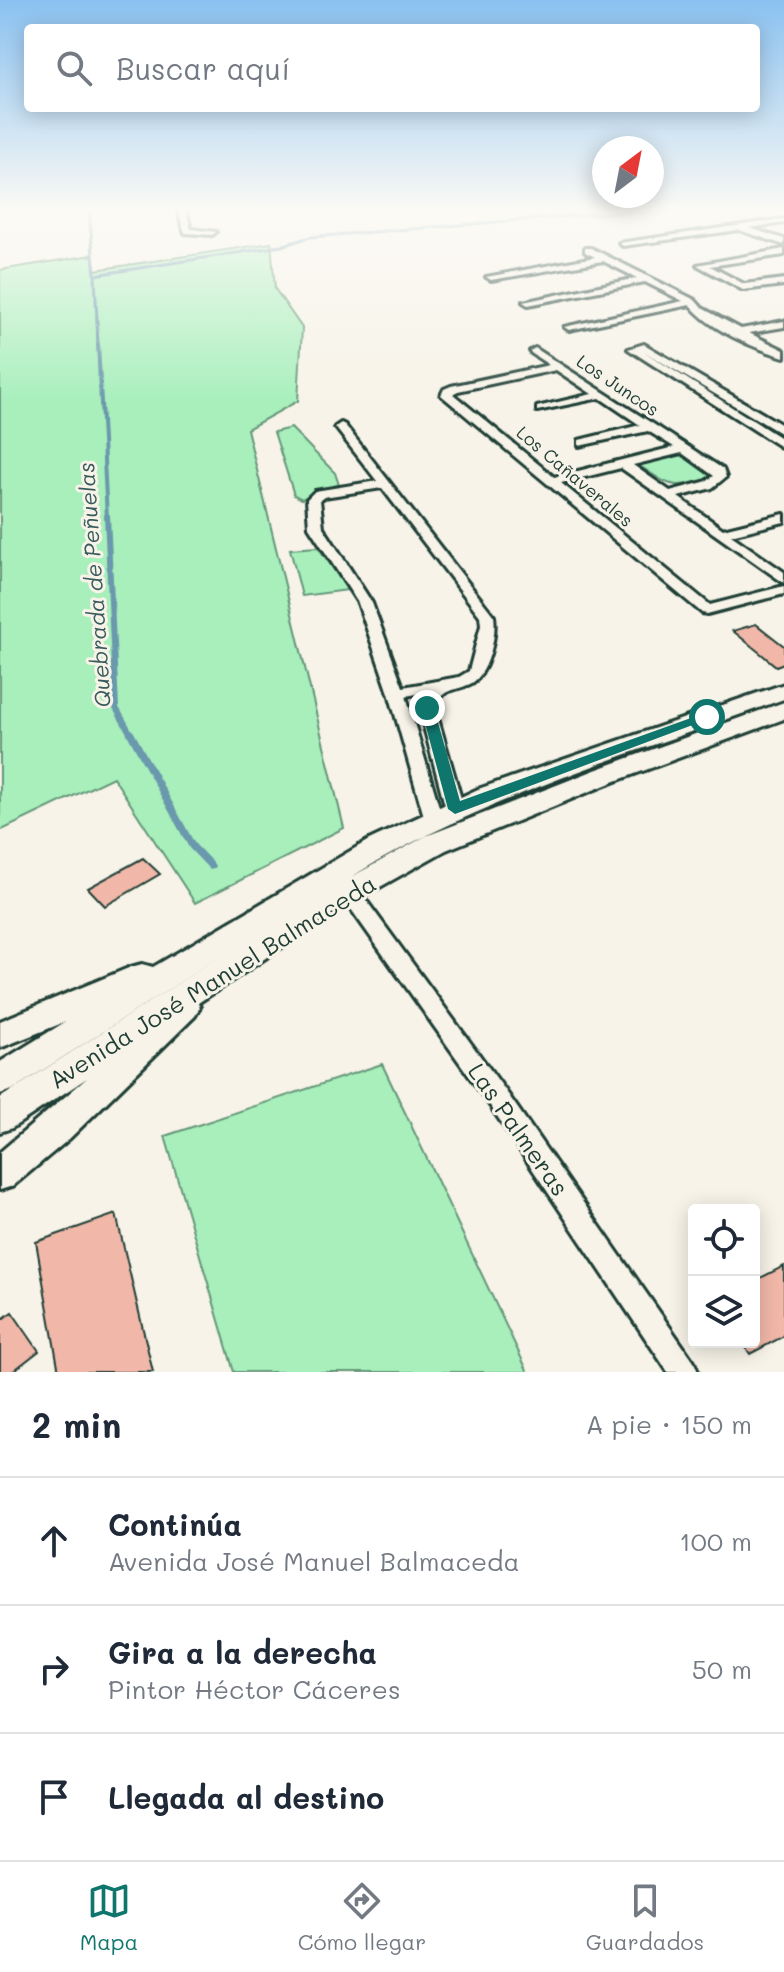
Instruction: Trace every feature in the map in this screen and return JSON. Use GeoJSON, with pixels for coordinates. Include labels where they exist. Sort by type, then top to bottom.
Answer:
{"type":"FeatureCollection","features":[{"type":"Feature","properties":{"kind":"main road","name":"Avenida José Manuel Balmaceda"},"geometry":{"type":"LineString","coordinates":[[0,1117],[335,871],[487,795],[784,691]]}},
{"type":"Feature","properties":{"kind":"main road","name":"Avenida José Manuel Balmaceda"},"geometry":{"type":"LineString","coordinates":[[0,1080],[209,962],[464,832],[618,770],[784,710]]}},
{"type":"Feature","properties":{"kind":"main road"},"geometry":{"type":"LineString","coordinates":[[0,1035],[209,962]]}},
{"type":"Feature","properties":{"kind":"main road"},"geometry":{"type":"LineString","coordinates":[[0,1174],[57,1128],[154,1037],[209,962]]}},
{"type":"Feature","properties":{"kind":"street"},"geometry":{"type":"LineString","coordinates":[[491,277],[503,275]]}},
{"type":"Feature","properties":{"kind":"street"},"geometry":{"type":"LineString","coordinates":[[638,275],[744,331],[766,346]]}},
{"type":"Feature","properties":{"kind":"street"},"geometry":{"type":"LineString","coordinates":[[720,275],[743,287],[784,282]]}},
{"type":"Feature","properties":{"kind":"street"},"geometry":{"type":"LineString","coordinates":[[528,302],[646,279]]}},
{"type":"Feature","properties":{"kind":"street"},"geometry":{"type":"LineString","coordinates":[[569,327],[696,306]]}},
{"type":"Feature","properties":{"kind":"street"},"geometry":{"type":"LineString","coordinates":[[696,306],[703,315],[744,338],[784,354]]}},
{"type":"Feature","properties":{"kind":"street"},"geometry":{"type":"LineString","coordinates":[[744,331],[784,324]]}},
{"type":"Feature","properties":{"kind":"street"},"geometry":{"type":"LineString","coordinates":[[644,347],[722,393],[783,440],[706,395],[633,349],[644,347]]}},
{"type":"Feature","properties":{"kind":"street","name":"Los Juncos"},"geometry":{"type":"LineString","coordinates":[[535,351],[719,472],[720,477],[708,485],[668,496]]}},
{"type":"Feature","properties":{"kind":"street","name":"Los Cañaverales"},"geometry":{"type":"LineString","coordinates":[[558,366],[455,388],[447,395],[707,610],[784,590]]}},
{"type":"Feature","properties":{"kind":"street"},"geometry":{"type":"LineString","coordinates":[[706,395],[722,393]]}},
{"type":"Feature","properties":{"kind":"street"},"geometry":{"type":"LineString","coordinates":[[541,409],[600,395]]}},
{"type":"Feature","properties":{"kind":"street"},"geometry":{"type":"LineString","coordinates":[[341,427],[487,616],[488,625],[476,673],[464,681],[397,693]]}},
{"type":"Feature","properties":{"kind":"street"},"geometry":{"type":"LineString","coordinates":[[583,443],[648,427]]}},
{"type":"Feature","properties":{"kind":"street"},"geometry":{"type":"LineString","coordinates":[[554,481],[682,449]]}},
{"type":"Feature","properties":{"kind":"street"},"geometry":{"type":"LineString","coordinates":[[624,464],[784,579]]}},
{"type":"Feature","properties":{"kind":"street"},"geometry":{"type":"LineString","coordinates":[[384,484],[320,494],[313,499],[316,527],[365,603],[445,814]]}},
{"type":"Feature","properties":{"kind":"street"},"geometry":{"type":"LineString","coordinates":[[721,533],[784,518]]}},
{"type":"Feature","properties":{"kind":"street"},"geometry":{"type":"LineString","coordinates":[[445,814],[427,708],[431,698],[447,684]]}},
{"type":"Feature","properties":{"kind":"street","name":"Las Palmeras"},"geometry":{"type":"LineString","coordinates":[[348,890],[497,1097],[684,1372]]}},
{"type":"Feature","properties":{"kind":"green space","name":"Quebrada de Peñuelas"},"geometry":{"type":"Polygon","coordinates":[[[0,275],[274,275],[275,289],[302,328],[298,401],[247,429],[344,828],[195,903],[113,777],[0,831],[0,275]]]}},
{"type":"Feature","properties":{"kind":"green space"},"geometry":{"type":"Polygon","coordinates":[[[291,428],[335,473],[339,485],[315,491],[302,499],[294,495],[274,432],[291,428]]]}},
{"type":"Feature","properties":{"kind":"green space"},"geometry":{"type":"Polygon","coordinates":[[[677,452],[684,453],[713,473],[713,477],[688,484],[673,484],[637,464],[677,452]]]}},
{"type":"Feature","properties":{"kind":"green space"},"geometry":{"type":"Polygon","coordinates":[[[318,547],[348,590],[302,596],[290,549],[318,547]]]}},
{"type":"Feature","properties":{"kind":"green space"},"geometry":{"type":"Polygon","coordinates":[[[382,1064],[528,1372],[234,1372],[165,1136],[382,1064]]]}},
{"type":"Feature","properties":{"kind":"building"},"geometry":{"type":"Polygon","coordinates":[[[756,624],[784,646],[784,663],[776,666],[733,631],[756,624]]]}},
{"type":"Feature","properties":{"kind":"building"},"geometry":{"type":"Polygon","coordinates":[[[143,858],[160,874],[105,906],[88,888],[143,858]]]}},
{"type":"Feature","properties":{"kind":"building"},"geometry":{"type":"Polygon","coordinates":[[[116,1214],[153,1372],[59,1372],[36,1242],[116,1214]]]}},
{"type":"Feature","properties":{"kind":"building"},"geometry":{"type":"Polygon","coordinates":[[[784,1266],[784,1336],[750,1354],[746,1348],[760,1348],[760,1278],[784,1266]]]}},
{"type":"Feature","properties":{"kind":"building"},"geometry":{"type":"Polygon","coordinates":[[[12,1312],[39,1351],[12,1372],[0,1372],[0,1321],[12,1312]]]}},
{"type":"Feature","properties":{"kind":"waterway","name":"Quebrada de Peñuelas"},"geometry":{"type":"LineString","coordinates":[[95,275],[98,346]]}},
{"type":"Feature","properties":{"kind":"waterway","name":"Quebrada de Peñuelas"},"geometry":{"type":"LineString","coordinates":[[98,344],[107,518]]}},
{"type":"Feature","properties":{"kind":"waterway","name":"Quebrada de Peñuelas"},"geometry":{"type":"LineString","coordinates":[[107,516],[116,708],[132,736]]}},
{"type":"Feature","properties":{"kind":"waterway","name":"Quebrada de Peñuelas"},"geometry":{"type":"LineString","coordinates":[[131,734],[192,846],[211,866]]}},
{"type":"Feature","properties":{"kind":"route"},"geometry":{"type":"LineString","coordinates":[[427,708],[455,809],[707,717]]}}]}
